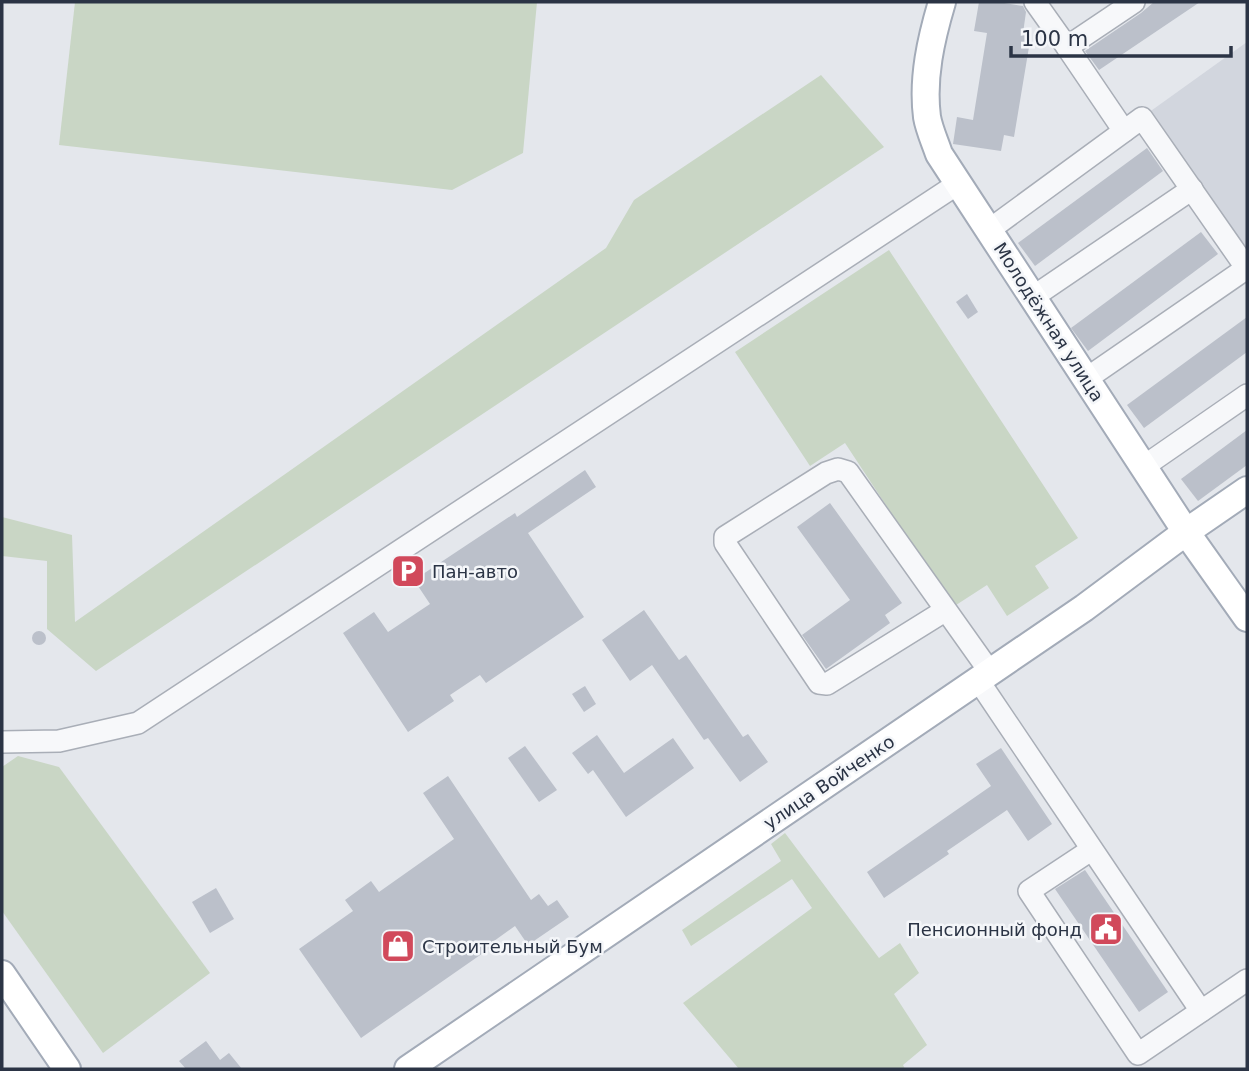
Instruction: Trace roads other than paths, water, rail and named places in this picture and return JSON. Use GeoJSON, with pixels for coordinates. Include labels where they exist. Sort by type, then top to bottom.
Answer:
{"type":"FeatureCollection","features":[{"type":"Feature","properties":{"kind":"main road","name":"Молодёжная улица"},"geometry":{"type":"LineString","coordinates":[[942,2],[932,36],[926,79],[928,119],[939,154],[1186,532],[1247,618]]}},
{"type":"Feature","properties":{"kind":"main road","name":"улица Войченко"},"geometry":{"type":"LineString","coordinates":[[408,1069],[1084,608],[1247,490]]}},
{"type":"Feature","properties":{"kind":"main road"},"geometry":{"type":"LineString","coordinates":[[2,974],[65,1068]]}},
{"type":"Feature","properties":{"kind":"lane"},"geometry":{"type":"LineString","coordinates":[[1067,47],[1134,2]]}},
{"type":"Feature","properties":{"kind":"lane"},"geometry":{"type":"LineString","coordinates":[[1047,6],[1067,47],[1124,131]]}},
{"type":"Feature","properties":{"kind":"lane"},"geometry":{"type":"LineString","coordinates":[[989,230],[1142,118],[1247,269],[1086,379]]}},
{"type":"Feature","properties":{"kind":"lane"},"geometry":{"type":"LineString","coordinates":[[2,742],[59,741],[138,723],[959,183]]}},
{"type":"Feature","properties":{"kind":"lane"},"geometry":{"type":"LineString","coordinates":[[1033,298],[1192,189]]}},
{"type":"Feature","properties":{"kind":"lane"},"geometry":{"type":"LineString","coordinates":[[1143,467],[1247,395]]}},
{"type":"Feature","properties":{"kind":"lane"},"geometry":{"type":"LineString","coordinates":[[946,610],[827,684],[819,683],[724,543],[725,537],[826,473],[838,469],[848,472],[946,610],[1091,850],[1201,1011]]}},
{"type":"Feature","properties":{"kind":"lane"},"geometry":{"type":"LineString","coordinates":[[1091,850],[1029,891],[1138,1054],[1247,980]]}},
{"type":"Feature","properties":{"kind":"place","name":"Пан-авто"},"geometry":{"type":"Point","coordinates":[408,571]}},
{"type":"Feature","properties":{"kind":"place","name":"Пенсионный фонд"},"geometry":{"type":"Point","coordinates":[1106,929]}},
{"type":"Feature","properties":{"kind":"place","name":"Строительный Бум"},"geometry":{"type":"Point","coordinates":[398,946]}}]}
